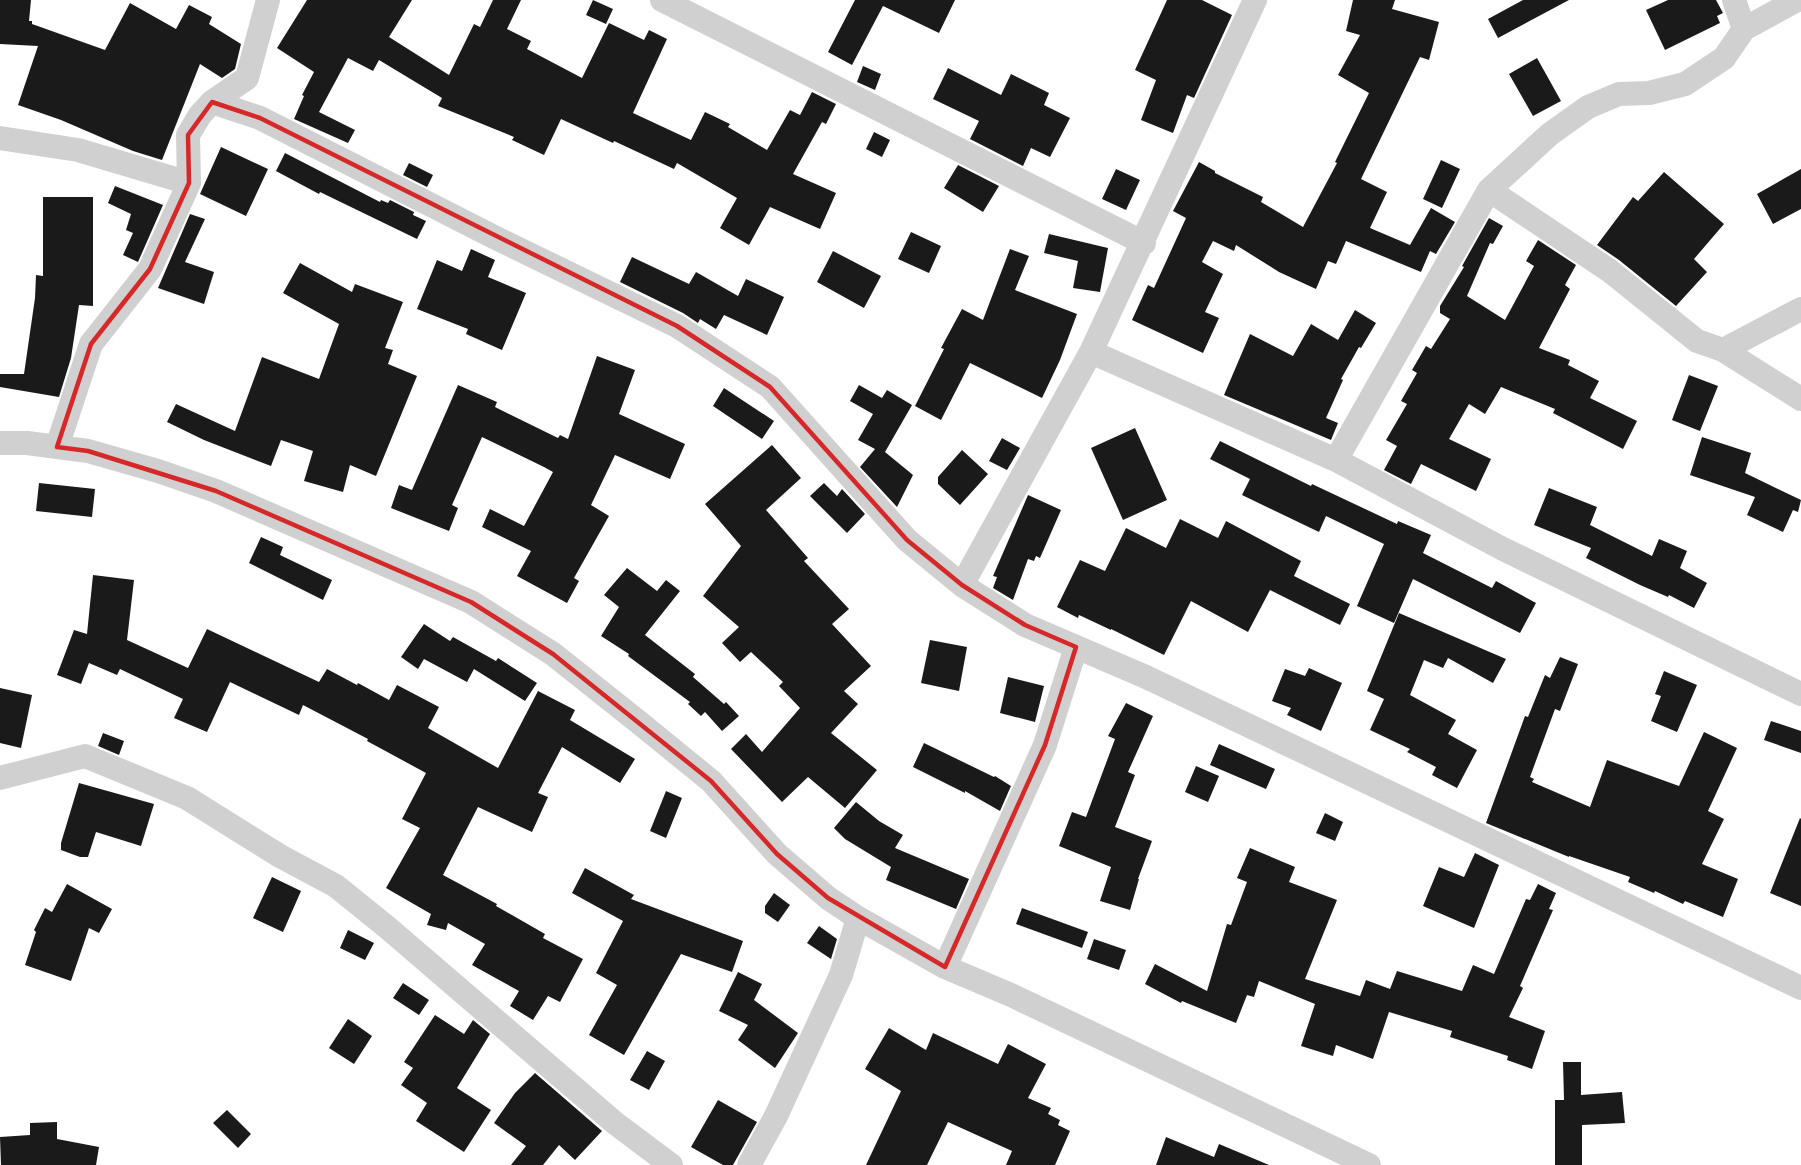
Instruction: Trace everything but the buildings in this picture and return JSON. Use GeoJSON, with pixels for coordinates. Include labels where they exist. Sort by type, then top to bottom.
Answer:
{"type":"FeatureCollection","features":[{"type":"Feature","properties":{"kind":"street"},"geometry":{"type":"LineString","coordinates":[[57,447],[91,344],[150,268],[189,183],[188,135],[200,115],[212,102],[247,78],[268,0]]}},
{"type":"Feature","properties":{"kind":"street"},"geometry":{"type":"LineString","coordinates":[[662,0],[1144,243]]}},
{"type":"Feature","properties":{"kind":"street"},"geometry":{"type":"LineString","coordinates":[[962,585],[1092,352],[1255,0]]}},
{"type":"Feature","properties":{"kind":"street"},"geometry":{"type":"LineString","coordinates":[[1734,0],[1744,29]]}},
{"type":"Feature","properties":{"kind":"street"},"geometry":{"type":"LineString","coordinates":[[1336,460],[1489,190],[1550,134],[1588,107],[1619,94],[1649,93],[1685,84],[1724,58],[1744,29],[1797,0]]}},
{"type":"Feature","properties":{"kind":"street"},"geometry":{"type":"LineString","coordinates":[[212,102],[260,118],[492,236],[677,326],[770,387],[907,540],[962,585],[1025,625],[1146,677],[1801,988]]}},
{"type":"Feature","properties":{"kind":"street"},"geometry":{"type":"LineString","coordinates":[[0,138],[78,150],[189,183]]}},
{"type":"Feature","properties":{"kind":"street"},"geometry":{"type":"LineString","coordinates":[[1489,190],[1610,270],[1697,341],[1723,350],[1801,399]]}},
{"type":"Feature","properties":{"kind":"street"},"geometry":{"type":"LineString","coordinates":[[1723,350],[1801,309]]}},
{"type":"Feature","properties":{"kind":"street"},"geometry":{"type":"LineString","coordinates":[[1092,352],[1336,460],[1503,549],[1801,694]]}},
{"type":"Feature","properties":{"kind":"street"},"geometry":{"type":"LineString","coordinates":[[0,443],[88,451],[158,471],[216,491],[471,602],[553,654],[711,781],[777,854],[828,898],[858,918],[945,967],[1011,995],[1369,1165]]}},
{"type":"Feature","properties":{"kind":"street"},"geometry":{"type":"LineString","coordinates":[[945,967],[1045,745],[1076,647]]}},
{"type":"Feature","properties":{"kind":"street"},"geometry":{"type":"LineString","coordinates":[[0,778],[85,756],[187,798],[280,856],[336,886],[615,1124],[671,1165]]}},
{"type":"Feature","properties":{"kind":"street"},"geometry":{"type":"LineString","coordinates":[[749,1165],[776,1116],[841,975],[858,918]]}},
{"type":"Feature","properties":{"kind":"highlighted area"},"geometry":{"type":"Polygon","coordinates":[[[212,102],[260,118],[677,326],[770,387],[907,540],[962,585],[1025,625],[1076,647],[1045,745],[945,967],[828,898],[777,854],[711,781],[553,654],[471,602],[216,491],[88,451],[57,447],[91,344],[150,269],[189,183],[188,135],[212,102]]]}}]}
